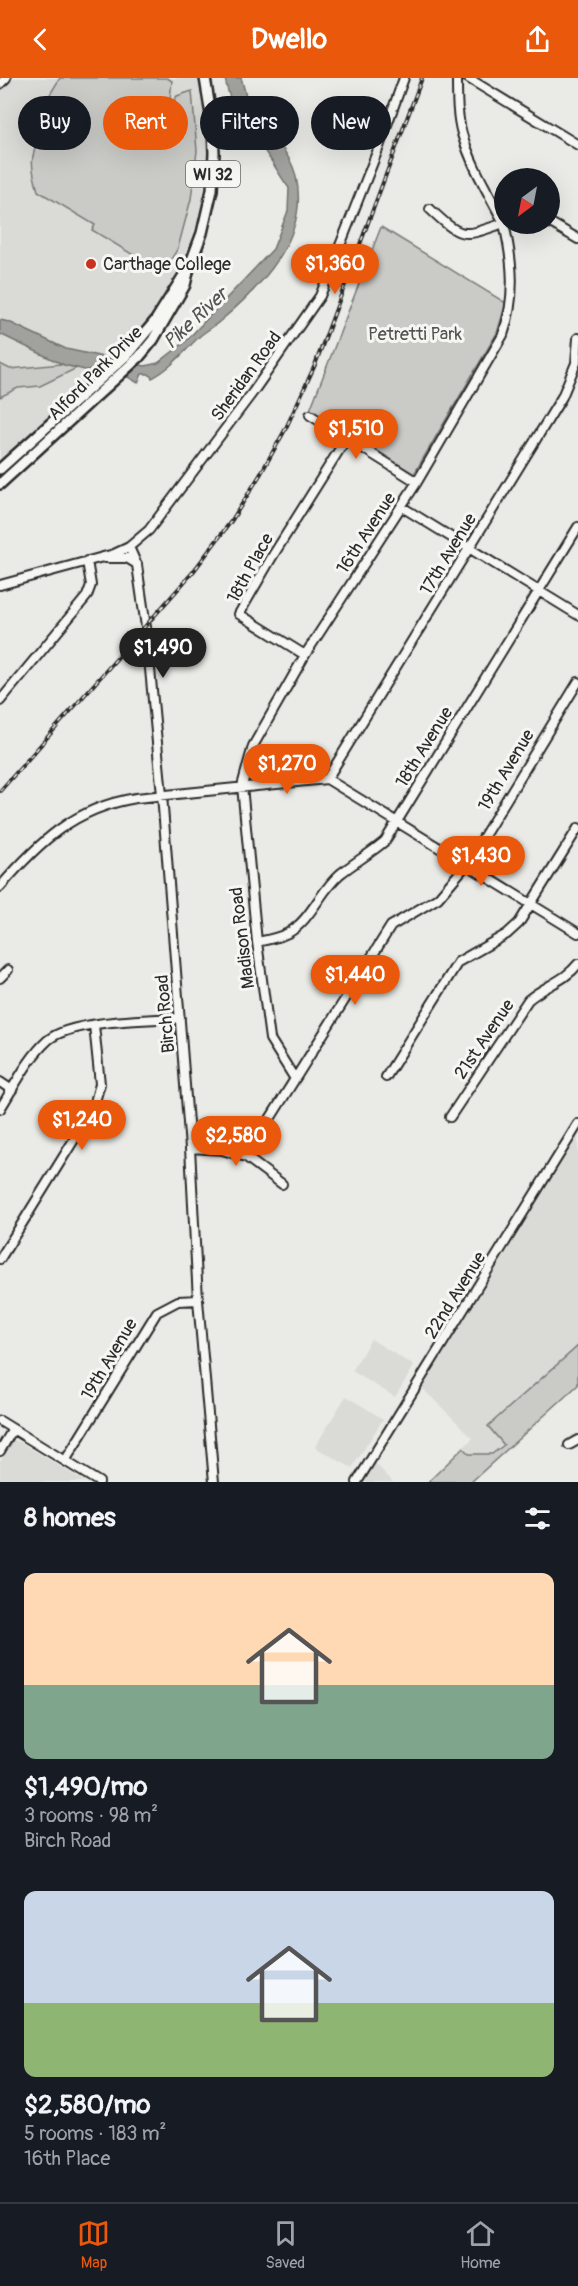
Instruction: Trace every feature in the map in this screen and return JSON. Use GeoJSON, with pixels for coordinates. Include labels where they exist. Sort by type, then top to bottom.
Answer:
{"type":"FeatureCollection","features":[{"type":"Feature","properties":{"kind":"main road","name":"Alford Park Drive"},"geometry":{"type":"LineString","coordinates":[[0,484],[139,357],[153,340],[185,285],[202,233],[212,190],[213,127],[205,78]]}},
{"type":"Feature","properties":{"kind":"main road","name":"Alford Park Drive"},"geometry":{"type":"LineString","coordinates":[[0,468],[127,355],[156,320],[189,268]]}},
{"type":"Feature","properties":{"kind":"street"},"geometry":{"type":"LineString","coordinates":[[0,84],[6,78]]}},
{"type":"Feature","properties":{"kind":"street","name":"Sheridan Road"},"geometry":{"type":"LineString","coordinates":[[0,585],[101,558],[129,547],[149,530],[253,392],[320,296],[404,78]]}},
{"type":"Feature","properties":{"kind":"street","name":"16th Avenue"},"geometry":{"type":"LineString","coordinates":[[457,78],[457,109],[462,133],[479,175],[494,204]]}},
{"type":"Feature","properties":{"kind":"street"},"geometry":{"type":"LineString","coordinates":[[468,78],[578,146]]}},
{"type":"Feature","properties":{"kind":"street"},"geometry":{"type":"LineString","coordinates":[[430,209],[446,224],[463,234],[494,226]]}},
{"type":"Feature","properties":{"kind":"street"},"geometry":{"type":"LineString","coordinates":[[560,228],[578,239]]}},
{"type":"Feature","properties":{"kind":"street","name":"16th Avenue"},"geometry":{"type":"LineString","coordinates":[[242,786],[253,746],[305,655],[402,507],[503,335],[511,304],[513,280],[506,234]]}},
{"type":"Feature","properties":{"kind":"street","name":"17th Avenue"},"geometry":{"type":"LineString","coordinates":[[327,779],[562,398],[576,363],[578,338]]}},
{"type":"Feature","properties":{"kind":"street"},"geometry":{"type":"LineString","coordinates":[[310,415],[417,482]]}},
{"type":"Feature","properties":{"kind":"street","name":"18th Place"},"geometry":{"type":"LineString","coordinates":[[305,655],[239,614],[346,439]]}},
{"type":"Feature","properties":{"kind":"street"},"geometry":{"type":"LineString","coordinates":[[402,507],[578,615]]}},
{"type":"Feature","properties":{"kind":"street","name":"18th Avenue"},"geometry":{"type":"LineString","coordinates":[[257,942],[281,936],[302,922],[339,875],[368,856],[385,841],[578,527]]}},
{"type":"Feature","properties":{"kind":"street","name":"Birch Road"},"geometry":{"type":"LineString","coordinates":[[129,547],[137,565],[146,627],[162,795],[190,1148],[198,1300],[214,1482]]}},
{"type":"Feature","properties":{"kind":"street"},"geometry":{"type":"LineString","coordinates":[[101,558],[127,558],[137,565]]}},
{"type":"Feature","properties":{"kind":"street"},"geometry":{"type":"LineString","coordinates":[[0,701],[87,596],[91,585],[87,561]]}},
{"type":"Feature","properties":{"kind":"street","name":"19th Avenue"},"geometry":{"type":"LineString","coordinates":[[246,1157],[391,926],[438,898],[467,864],[578,682]]}},
{"type":"Feature","properties":{"kind":"street"},"geometry":{"type":"LineString","coordinates":[[0,887],[36,846],[72,820],[110,803],[242,786],[327,779],[578,933]]}},
{"type":"Feature","properties":{"kind":"street","name":"Madison Road"},"geometry":{"type":"LineString","coordinates":[[242,786],[257,942],[270,1039],[295,1079]]}},
{"type":"Feature","properties":{"kind":"street"},"geometry":{"type":"LineString","coordinates":[[386,1077],[458,962],[507,934],[519,923],[578,828]]}},
{"type":"Feature","properties":{"kind":"street","name":"21st Avenue"},"geometry":{"type":"LineString","coordinates":[[450,1118],[528,1000],[562,979],[578,964]]}},
{"type":"Feature","properties":{"kind":"street"},"geometry":{"type":"LineString","coordinates":[[0,978],[8,970]]}},
{"type":"Feature","properties":{"kind":"street"},"geometry":{"type":"LineString","coordinates":[[0,1109],[39,1050],[49,1039],[61,1032],[94,1025],[180,1018]]}},
{"type":"Feature","properties":{"kind":"street"},"geometry":{"type":"LineString","coordinates":[[0,1259],[93,1109],[100,1084],[94,1025]]}},
{"type":"Feature","properties":{"kind":"street"},"geometry":{"type":"LineString","coordinates":[[0,1083],[12,1090]]}},
{"type":"Feature","properties":{"kind":"street","name":"22nd Avenue"},"geometry":{"type":"LineString","coordinates":[[357,1482],[578,1124]]}},
{"type":"Feature","properties":{"kind":"street"},"geometry":{"type":"LineString","coordinates":[[190,1148],[222,1150],[246,1157],[282,1184]]}},
{"type":"Feature","properties":{"kind":"street","name":"19th Avenue"},"geometry":{"type":"LineString","coordinates":[[65,1461],[157,1312],[172,1303],[198,1300]]}},
{"type":"Feature","properties":{"kind":"street"},"geometry":{"type":"LineString","coordinates":[[0,1421],[99,1482]]}},
{"type":"Feature","properties":{"kind":"street"},"geometry":{"type":"LineString","coordinates":[[0,1451],[13,1429]]}},
{"type":"Feature","properties":{"kind":"street"},"geometry":{"type":"LineString","coordinates":[[569,1445],[578,1440]]}},
{"type":"Feature","properties":{"kind":"shaded area","name":"Carthage College"},"geometry":{"type":"Polygon","coordinates":[[[0,78],[199,78],[202,96],[200,150],[207,150],[207,155],[202,206],[189,248],[156,326],[143,345],[0,475],[0,78]]]}},
{"type":"Feature","properties":{"kind":"shaded area"},"geometry":{"type":"Polygon","coordinates":[[[225,78],[241,78],[246,96],[230,96],[225,78]]]}},
{"type":"Feature","properties":{"kind":"shaded area"},"geometry":{"type":"Polygon","coordinates":[[[264,150],[283,150],[296,177],[298,199],[296,220],[289,240],[266,277],[251,293],[200,336],[166,369],[152,378],[149,374],[142,374],[138,383],[128,377],[104,370],[85,370],[64,365],[0,334],[0,320],[66,349],[145,366],[158,363],[185,342],[273,249],[288,211],[289,188],[264,150]]]}},
{"type":"Feature","properties":{"kind":"shaded area"},"geometry":{"type":"Polygon","coordinates":[[[578,1136],[578,1346],[488,1426],[504,1444],[492,1454],[469,1454],[463,1448],[473,1438],[422,1388],[578,1136]]]}},
{"type":"Feature","properties":{"kind":"shaded area"},"geometry":{"type":"Polygon","coordinates":[[[371,1339],[414,1366],[395,1397],[352,1371],[371,1339]]]}},
{"type":"Feature","properties":{"kind":"shaded area"},"geometry":{"type":"Polygon","coordinates":[[[346,1396],[383,1419],[352,1468],[315,1447],[346,1396]]]}},
{"type":"Feature","properties":{"kind":"shaded area"},"geometry":{"type":"Polygon","coordinates":[[[14,1440],[85,1482],[0,1482],[0,1461],[14,1440]]]}},
{"type":"Feature","properties":{"kind":"shaded area"},"geometry":{"type":"Polygon","coordinates":[[[375,1463],[393,1482],[363,1482],[375,1463]]]}},
{"type":"Feature","properties":{"kind":"green space"},"geometry":{"type":"Polygon","coordinates":[[[60,78],[167,78],[172,81],[170,96],[103,96],[103,150],[188,150],[188,96],[177,96],[192,91],[197,151],[191,199],[178,248],[163,273],[92,230],[95,225],[38,191],[32,163],[34,150],[91,150],[91,96],[49,96],[60,78]]]}},
{"type":"Feature","properties":{"kind":"green space","name":"Petretti Park"},"geometry":{"type":"Polygon","coordinates":[[[381,227],[506,303],[497,333],[414,474],[310,410],[381,227]]]}},
{"type":"Feature","properties":{"kind":"green space"},"geometry":{"type":"Polygon","coordinates":[[[0,364],[10,369],[61,364],[77,368],[40,386],[18,388],[0,397],[0,364]]]}},
{"type":"Feature","properties":{"kind":"green space"},"geometry":{"type":"Polygon","coordinates":[[[578,1346],[578,1385],[471,1482],[428,1482],[463,1448],[469,1454],[492,1454],[504,1445],[488,1426],[578,1346]]]}},
{"type":"Feature","properties":{"kind":"railway"},"geometry":{"type":"LineString","coordinates":[[0,791],[193,572],[232,520],[260,475],[285,430],[315,365],[422,78]]}},
{"type":"Feature","properties":{"kind":"place","name":"Carthage College"},"geometry":{"type":"Point","coordinates":[91,264]}},
{"type":"Feature","properties":{"kind":"water label","name":"Pike River"},"geometry":{"type":"Point","coordinates":[195,318]}}]}
